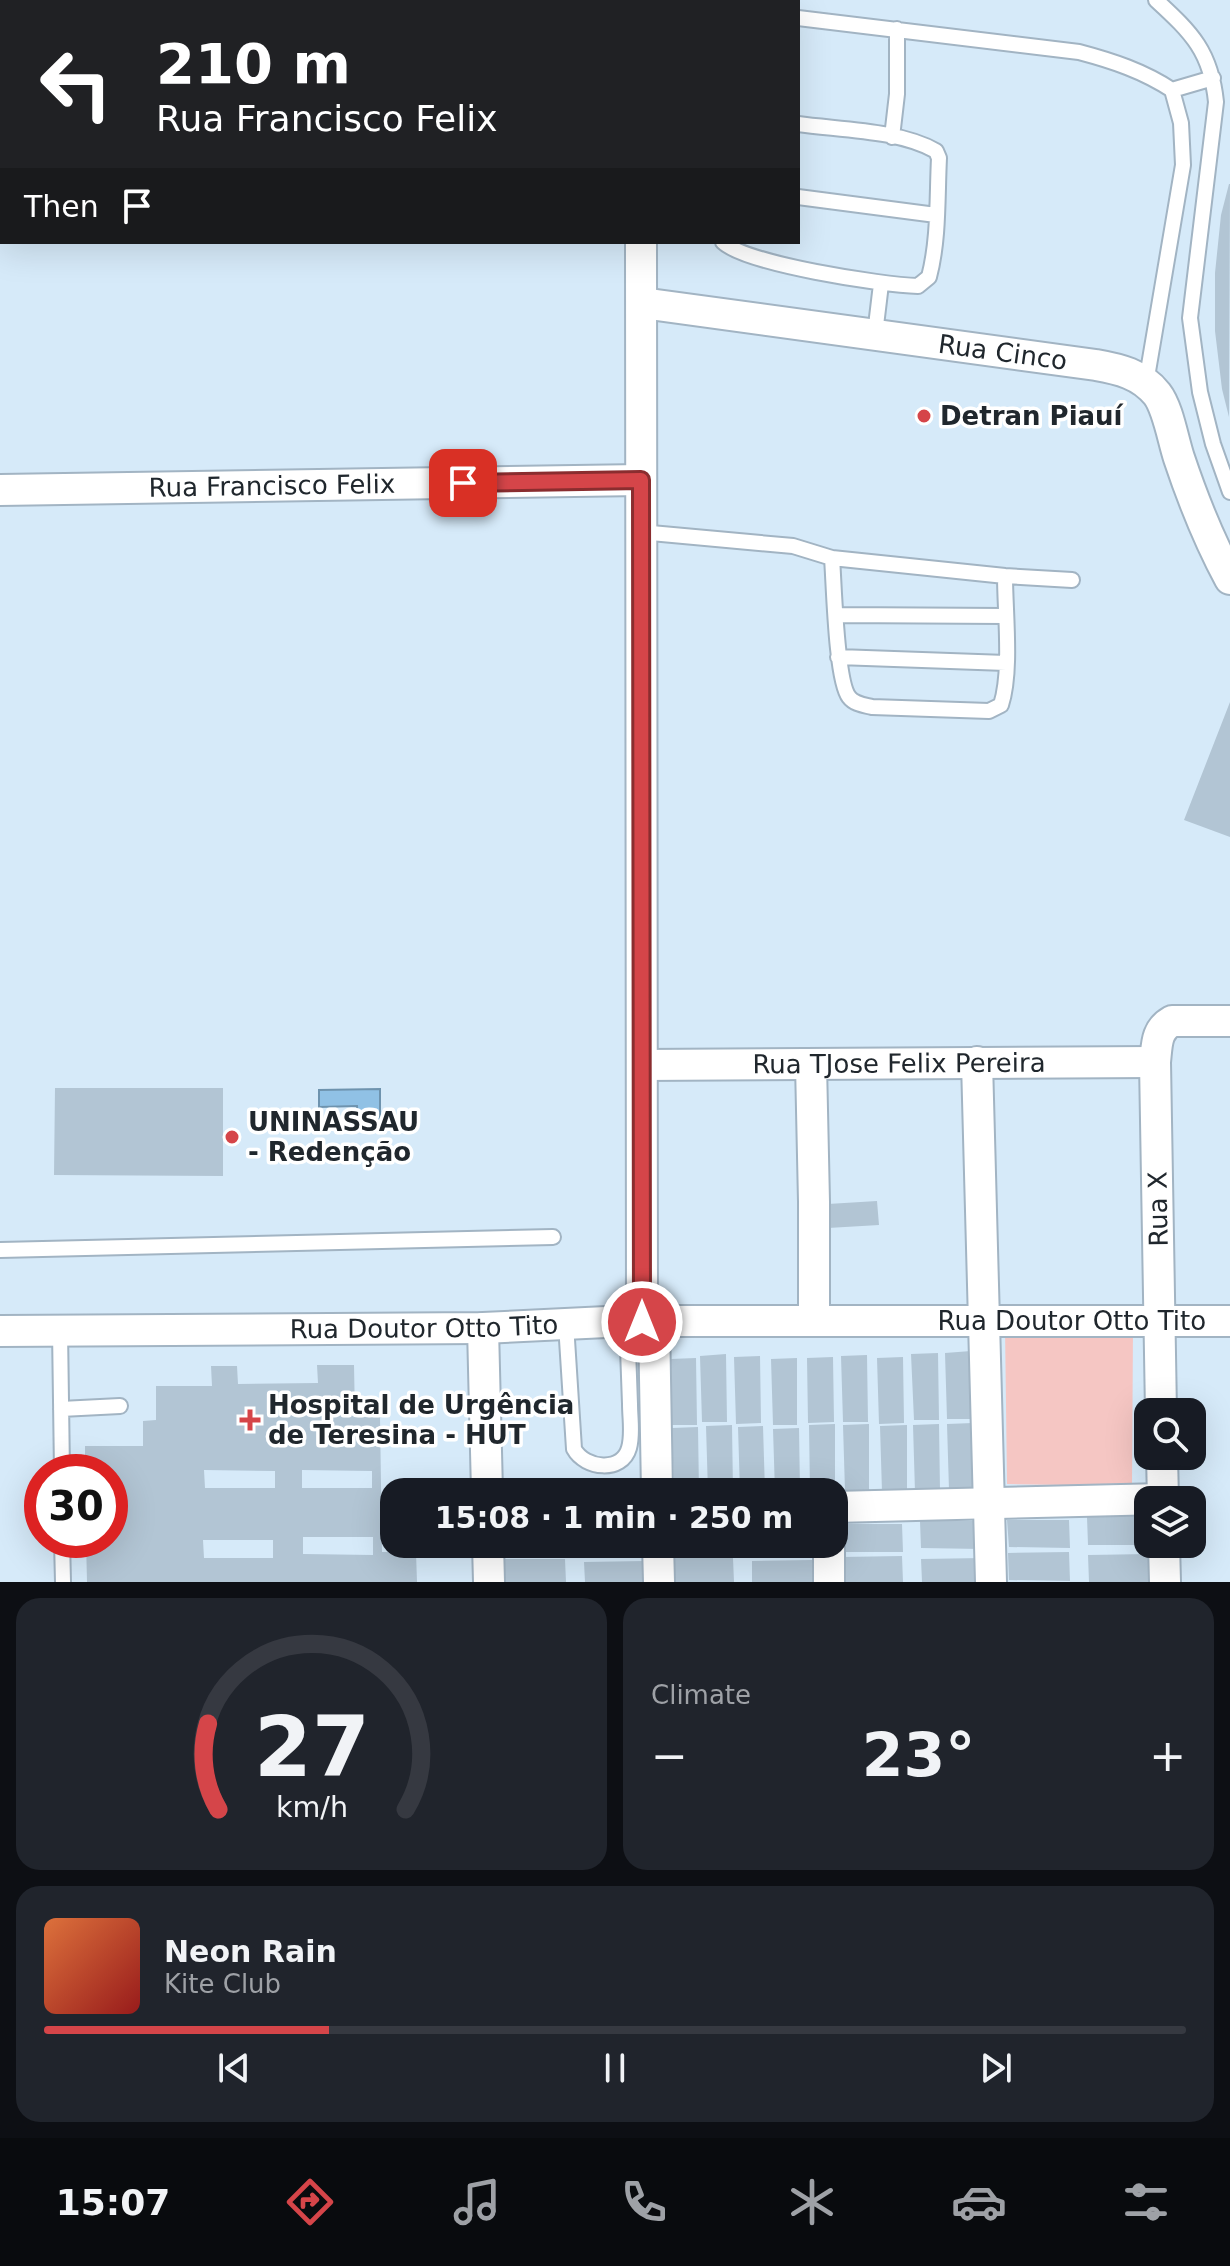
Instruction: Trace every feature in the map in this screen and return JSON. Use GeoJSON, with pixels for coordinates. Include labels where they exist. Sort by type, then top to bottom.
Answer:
{"type":"FeatureCollection","features":[{"type":"Feature","properties":{"kind":"street"},"geometry":{"type":"LineString","coordinates":[[641,244],[641,1321],[656,1478]]}},
{"type":"Feature","properties":{"kind":"street","name":"Rua Cinco"},"geometry":{"type":"LineString","coordinates":[[642,303],[1096,365],[1124,371],[1146,383]]}},
{"type":"Feature","properties":{"kind":"street"},"geometry":{"type":"LineString","coordinates":[[1146,383],[1160,397],[1194,500],[1230,579]]}},
{"type":"Feature","properties":{"kind":"street","name":"Rua Francisco Felix"},"geometry":{"type":"LineString","coordinates":[[0,490],[641,480]]}},
{"type":"Feature","properties":{"kind":"street","name":"Rua X"},"geometry":{"type":"LineString","coordinates":[[1161,1398],[1155,1062],[1160,1031],[1170,1022],[1180,1020],[1230,1021]]}},
{"type":"Feature","properties":{"kind":"street"},"geometry":{"type":"LineString","coordinates":[[977,1062],[991,1582]]}},
{"type":"Feature","properties":{"kind":"street","name":"Rua TJose Felix Pereira"},"geometry":{"type":"LineString","coordinates":[[643,1065],[1155,1062]]}},
{"type":"Feature","properties":{"kind":"street"},"geometry":{"type":"LineString","coordinates":[[811,1064],[814,1321]]}},
{"type":"Feature","properties":{"kind":"street","name":"Rua Doutor Otto Tito"},"geometry":{"type":"LineString","coordinates":[[0,1331],[483,1328],[641,1321],[1230,1321]]}},
{"type":"Feature","properties":{"kind":"street"},"geometry":{"type":"LineString","coordinates":[[483,1328],[487,1478]]}},
{"type":"Feature","properties":{"kind":"street"},"geometry":{"type":"LineString","coordinates":[[848,1507],[1134,1500]]}},
{"type":"Feature","properties":{"kind":"street"},"geometry":{"type":"LineString","coordinates":[[488,1558],[489,1582]]}},
{"type":"Feature","properties":{"kind":"street"},"geometry":{"type":"LineString","coordinates":[[658,1558],[659,1582]]}},
{"type":"Feature","properties":{"kind":"street"},"geometry":{"type":"LineString","coordinates":[[829,1558],[829,1582]]}},
{"type":"Feature","properties":{"kind":"street"},"geometry":{"type":"LineString","coordinates":[[1164,1558],[1165,1582]]}},
{"type":"Feature","properties":{"kind":"lane"},"geometry":{"type":"LineString","coordinates":[[1156,0],[1195,40],[1207,58],[1213,78],[1216,102],[1190,318],[1200,392],[1213,444],[1230,492]]}},
{"type":"Feature","properties":{"kind":"lane"},"geometry":{"type":"LineString","coordinates":[[800,18],[1079,52],[1117,62],[1153,77],[1172,90],[1181,123],[1183,165],[1146,383]]}},
{"type":"Feature","properties":{"kind":"lane"},"geometry":{"type":"LineString","coordinates":[[892,137],[897,94],[897,29]]}},
{"type":"Feature","properties":{"kind":"lane"},"geometry":{"type":"LineString","coordinates":[[1172,90],[1213,78]]}},
{"type":"Feature","properties":{"kind":"lane"},"geometry":{"type":"LineString","coordinates":[[725,244],[764,260],[881,284],[918,286],[929,277],[936,215],[939,158],[936,151],[892,137],[800,124]]}},
{"type":"Feature","properties":{"kind":"lane"},"geometry":{"type":"LineString","coordinates":[[800,197],[936,215]]}},
{"type":"Feature","properties":{"kind":"lane"},"geometry":{"type":"LineString","coordinates":[[875,334],[881,284]]}},
{"type":"Feature","properties":{"kind":"lane"},"geometry":{"type":"LineString","coordinates":[[640,532],[793,546],[832,558],[1072,580]]}},
{"type":"Feature","properties":{"kind":"lane"},"geometry":{"type":"LineString","coordinates":[[832,558],[838,657],[847,696],[856,703],[872,707],[989,711],[1001,705],[1005,693],[1006,663],[1005,576]]}},
{"type":"Feature","properties":{"kind":"lane"},"geometry":{"type":"LineString","coordinates":[[836,615],[1005,616]]}},
{"type":"Feature","properties":{"kind":"lane"},"geometry":{"type":"LineString","coordinates":[[838,657],[1006,663]]}},
{"type":"Feature","properties":{"kind":"lane"},"geometry":{"type":"LineString","coordinates":[[0,1250],[553,1237]]}},
{"type":"Feature","properties":{"kind":"lane"},"geometry":{"type":"LineString","coordinates":[[566,1324],[574,1449],[585,1462],[597,1464],[620,1463],[628,1451],[641,1321]]}},
{"type":"Feature","properties":{"kind":"lane"},"geometry":{"type":"LineString","coordinates":[[60,1330],[62,1454]]}},
{"type":"Feature","properties":{"kind":"lane"},"geometry":{"type":"LineString","coordinates":[[61,1409],[120,1406]]}},
{"type":"Feature","properties":{"kind":"lane"},"geometry":{"type":"LineString","coordinates":[[62,1558],[63,1582]]}},
{"type":"Feature","properties":{"kind":"shaded area"},"geometry":{"type":"Polygon","coordinates":[[[1005,1326],[1133,1328],[1132,1486],[1007,1484],[1005,1326]]]}},
{"type":"Feature","properties":{"kind":"water"},"geometry":{"type":"Polygon","coordinates":[[[380,1089],[380,1123],[358,1124],[357,1106],[319,1107],[319,1090],[380,1089]]]}},
{"type":"Feature","properties":{"kind":"building"},"geometry":{"type":"Polygon","coordinates":[[[1229,184],[1229,417],[1222,389],[1215,331],[1215,273],[1221,215],[1229,184]]]}},
{"type":"Feature","properties":{"kind":"building"},"geometry":{"type":"Polygon","coordinates":[[[1230,702],[1230,837],[1184,820],[1230,702]]]}},
{"type":"Feature","properties":{"kind":"building"},"geometry":{"type":"Polygon","coordinates":[[[55,1088],[223,1088],[223,1176],[54,1175],[55,1088]]]}},
{"type":"Feature","properties":{"kind":"building"},"geometry":{"type":"Polygon","coordinates":[[[877,1201],[879,1225],[828,1228],[828,1204],[877,1201]]]}},
{"type":"Feature","properties":{"kind":"building"},"geometry":{"type":"Polygon","coordinates":[[[971,1351],[972,1419],[947,1419],[945,1353],[971,1351]]]}},
{"type":"Feature","properties":{"kind":"building"},"geometry":{"type":"Polygon","coordinates":[[[938,1353],[939,1420],[914,1420],[911,1354],[938,1353]]]}},
{"type":"Feature","properties":{"kind":"building"},"geometry":{"type":"Polygon","coordinates":[[[726,1354],[727,1422],[702,1422],[700,1356],[726,1354]]]}},
{"type":"Feature","properties":{"kind":"building"},"geometry":{"type":"Polygon","coordinates":[[[867,1355],[868,1422],[843,1422],[841,1356],[867,1355]]]}},
{"type":"Feature","properties":{"kind":"building"},"geometry":{"type":"Polygon","coordinates":[[[760,1356],[761,1423],[736,1424],[734,1357],[760,1356]]]}},
{"type":"Feature","properties":{"kind":"building"},"geometry":{"type":"Polygon","coordinates":[[[833,1357],[834,1422],[808,1423],[807,1358],[833,1357]]]}},
{"type":"Feature","properties":{"kind":"building"},"geometry":{"type":"Polygon","coordinates":[[[903,1357],[904,1423],[879,1424],[877,1358],[903,1357]]]}},
{"type":"Feature","properties":{"kind":"building"},"geometry":{"type":"Polygon","coordinates":[[[696,1358],[697,1425],[672,1425],[670,1359],[696,1358]]]}},
{"type":"Feature","properties":{"kind":"building"},"geometry":{"type":"Polygon","coordinates":[[[797,1358],[797,1425],[773,1425],[771,1359],[797,1358]]]}},
{"type":"Feature","properties":{"kind":"building"},"geometry":{"type":"Polygon","coordinates":[[[317,1365],[354,1365],[355,1417],[380,1417],[380,1558],[416,1558],[417,1582],[87,1582],[86,1558],[128,1558],[128,1454],[85,1454],[85,1446],[143,1446],[143,1421],[156,1420],[156,1386],[212,1386],[211,1366],[237,1366],[238,1384],[318,1383],[317,1365]],[[204,1470],[205,1488],[275,1488],[275,1471],[204,1470]],[[302,1470],[302,1488],[372,1488],[372,1471],[302,1470]],[[303,1537],[303,1554],[373,1555],[373,1537],[303,1537]],[[203,1540],[204,1558],[273,1558],[273,1540],[203,1540]]]}},
{"type":"Feature","properties":{"kind":"building"},"geometry":{"type":"Polygon","coordinates":[[[973,1423],[974,1490],[949,1490],[947,1424],[973,1423]]]}},
{"type":"Feature","properties":{"kind":"building"},"geometry":{"type":"Polygon","coordinates":[[[835,1424],[835,1478],[810,1478],[809,1425],[835,1424]]]}},
{"type":"Feature","properties":{"kind":"building"},"geometry":{"type":"Polygon","coordinates":[[[869,1424],[869,1491],[848,1491],[848,1478],[845,1478],[843,1425],[869,1424]]]}},
{"type":"Feature","properties":{"kind":"building"},"geometry":{"type":"Polygon","coordinates":[[[939,1424],[940,1491],[915,1492],[913,1425],[939,1424]]]}},
{"type":"Feature","properties":{"kind":"building"},"geometry":{"type":"Polygon","coordinates":[[[732,1425],[733,1478],[708,1478],[706,1426],[732,1425]]]}},
{"type":"Feature","properties":{"kind":"building"},"geometry":{"type":"Polygon","coordinates":[[[907,1425],[907,1492],[882,1492],[880,1426],[907,1425]]]}},
{"type":"Feature","properties":{"kind":"building"},"geometry":{"type":"Polygon","coordinates":[[[763,1426],[765,1478],[740,1478],[738,1427],[763,1426]]]}},
{"type":"Feature","properties":{"kind":"building"},"geometry":{"type":"Polygon","coordinates":[[[698,1427],[699,1478],[674,1478],[672,1428],[698,1427]]]}},
{"type":"Feature","properties":{"kind":"building"},"geometry":{"type":"Polygon","coordinates":[[[799,1428],[800,1478],[775,1478],[773,1429],[799,1428]]]}},
{"type":"Feature","properties":{"kind":"building"},"geometry":{"type":"Polygon","coordinates":[[[1134,1516],[1134,1545],[1088,1545],[1087,1517],[1134,1516]]]}},
{"type":"Feature","properties":{"kind":"building"},"geometry":{"type":"Polygon","coordinates":[[[1007,1520],[1069,1520],[1070,1548],[1009,1547],[1007,1520]]]}},
{"type":"Feature","properties":{"kind":"building"},"geometry":{"type":"Polygon","coordinates":[[[920,1521],[981,1521],[982,1549],[921,1548],[920,1521]]]}},
{"type":"Feature","properties":{"kind":"building"},"geometry":{"type":"Polygon","coordinates":[[[848,1524],[902,1524],[903,1552],[848,1552],[848,1524]]]}},
{"type":"Feature","properties":{"kind":"building"},"geometry":{"type":"Polygon","coordinates":[[[1069,1552],[1070,1581],[1009,1580],[1008,1553],[1069,1552]]]}},
{"type":"Feature","properties":{"kind":"building"},"geometry":{"type":"Polygon","coordinates":[[[1134,1554],[1134,1558],[1149,1558],[1150,1582],[1089,1582],[1088,1555],[1134,1554]]]}},
{"type":"Feature","properties":{"kind":"building"},"geometry":{"type":"Polygon","coordinates":[[[902,1556],[903,1582],[842,1582],[841,1558],[902,1556]]]}},
{"type":"Feature","properties":{"kind":"building"},"geometry":{"type":"Polygon","coordinates":[[[671,1558],[733,1558],[734,1582],[672,1582],[671,1558]]]}},
{"type":"Feature","properties":{"kind":"building"},"geometry":{"type":"Polygon","coordinates":[[[983,1558],[984,1582],[922,1582],[921,1559],[983,1558]]]}},
{"type":"Feature","properties":{"kind":"building"},"geometry":{"type":"Polygon","coordinates":[[[504,1559],[565,1559],[566,1582],[505,1582],[504,1559]]]}},
{"type":"Feature","properties":{"kind":"building"},"geometry":{"type":"Polygon","coordinates":[[[813,1560],[814,1582],[752,1582],[752,1561],[813,1560]]]}},
{"type":"Feature","properties":{"kind":"building"},"geometry":{"type":"Polygon","coordinates":[[[645,1561],[646,1582],[585,1582],[584,1562],[645,1561]]]}},
{"type":"Feature","properties":{"kind":"place","name":"Detran Piauí"},"geometry":{"type":"Point","coordinates":[924,416]}},
{"type":"Feature","properties":{"kind":"place","name":"UNINASSAU - Redenção"},"geometry":{"type":"Point","coordinates":[232,1137]}},
{"type":"Feature","properties":{"kind":"place","name":"Hospital de Urgência de Teresina - HUT"},"geometry":{"type":"Point","coordinates":[250,1420]}},
{"type":"Feature","properties":{"kind":"route"},"geometry":{"type":"LineString","coordinates":[[463,483],[641,480],[642,1322]]}}]}
